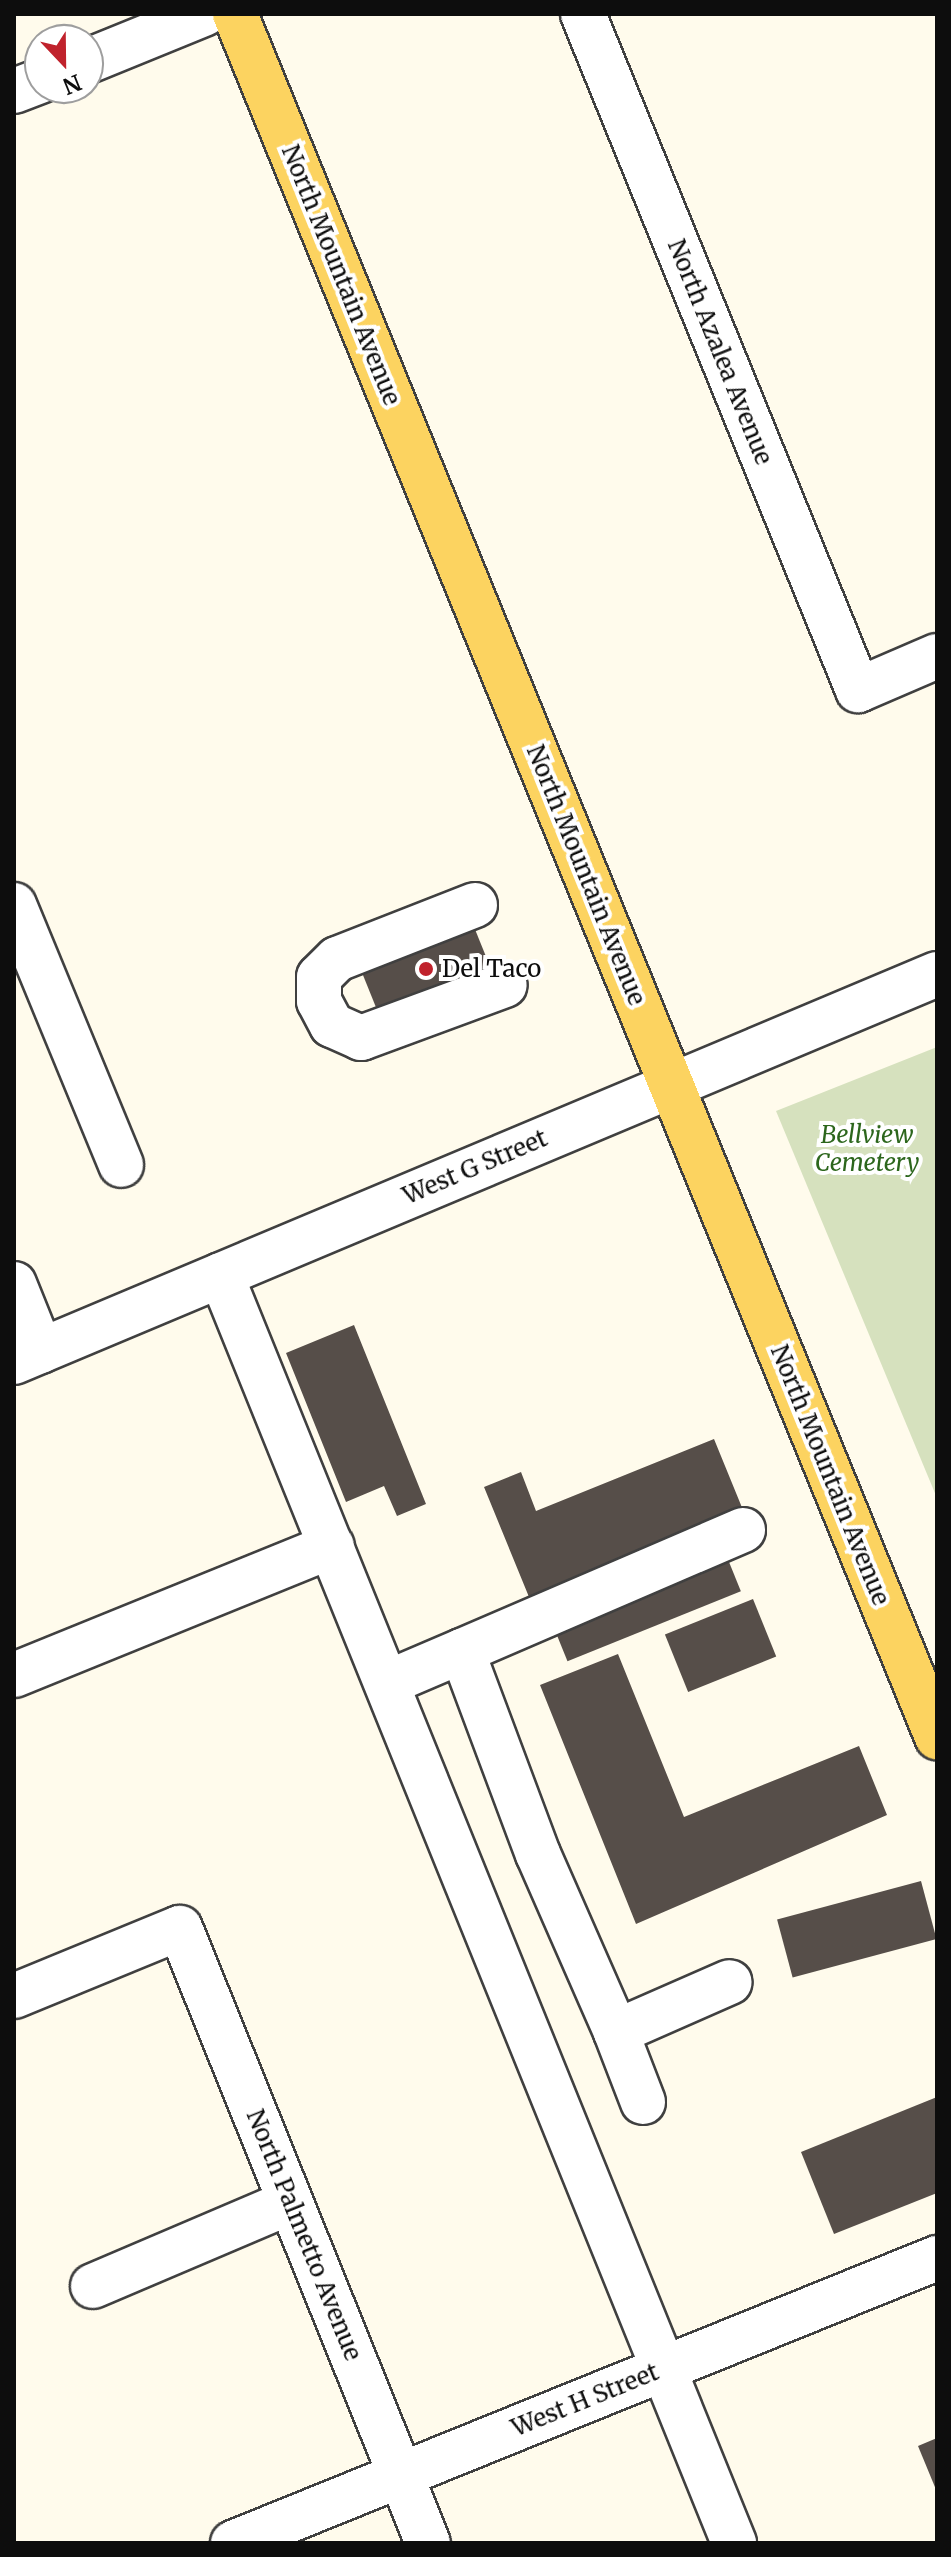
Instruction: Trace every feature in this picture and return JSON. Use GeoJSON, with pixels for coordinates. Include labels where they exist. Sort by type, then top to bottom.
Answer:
{"type":"FeatureCollection","features":[{"type":"Feature","properties":{"kind":"main road","name":"North Mountain Avenue"},"geometry":{"type":"LineString","coordinates":[[235,14],[937,1737]]}},
{"type":"Feature","properties":{"kind":"street"},"geometry":{"type":"LineString","coordinates":[[104,55],[204,14]]}},
{"type":"Feature","properties":{"kind":"street","name":"North Azalea Avenue"},"geometry":{"type":"LineString","coordinates":[[583,14],[858,690],[937,656]]}},
{"type":"Feature","properties":{"kind":"street"},"geometry":{"type":"LineString","coordinates":[[14,905],[121,1165]]}},
{"type":"Feature","properties":{"kind":"street"},"geometry":{"type":"LineString","coordinates":[[475,905],[337,959],[319,977],[319,1001],[332,1025],[361,1038],[505,985]]}},
{"type":"Feature","properties":{"kind":"street","name":"West G Street"},"geometry":{"type":"LineString","coordinates":[[27,1356],[937,974]]}},
{"type":"Feature","properties":{"kind":"street"},"geometry":{"type":"LineString","coordinates":[[221,1275],[734,2543]]}},
{"type":"Feature","properties":{"kind":"street"},"geometry":{"type":"LineString","coordinates":[[14,1284],[27,1356]]}},
{"type":"Feature","properties":{"kind":"street"},"geometry":{"type":"LineString","coordinates":[[387,1683],[743,1530]]}},
{"type":"Feature","properties":{"kind":"street"},"geometry":{"type":"LineString","coordinates":[[14,1675],[332,1546]]}},
{"type":"Feature","properties":{"kind":"street"},"geometry":{"type":"LineString","coordinates":[[462,1651],[538,1854],[616,2032],[643,2102]]}},
{"type":"Feature","properties":{"kind":"street","name":"North Palmetto Avenue"},"geometry":{"type":"LineString","coordinates":[[14,1996],[180,1928],[428,2543]]}},
{"type":"Feature","properties":{"kind":"street"},"geometry":{"type":"LineString","coordinates":[[616,2032],[730,1982]]}},
{"type":"Feature","properties":{"kind":"street"},"geometry":{"type":"LineString","coordinates":[[93,2286],[290,2202]]}},
{"type":"Feature","properties":{"kind":"street","name":"West H Street"},"geometry":{"type":"LineString","coordinates":[[233,2543],[937,2258]]}},
{"type":"Feature","properties":{"kind":"green space","name":"Bellview Cemetery"},"geometry":{"type":"Polygon","coordinates":[[[937,1047],[937,1498],[776,1111],[937,1047]]]}},
{"type":"Feature","properties":{"kind":"building","name":"Del Taco"},"geometry":{"type":"Polygon","coordinates":[[[470,917],[494,976],[382,1022],[358,962],[470,917]]]}},
{"type":"Feature","properties":{"kind":"building"},"geometry":{"type":"Polygon","coordinates":[[[354,1325],[426,1504],[397,1516],[384,1486],[346,1502],[286,1353],[354,1325]]]}},
{"type":"Feature","properties":{"kind":"building"},"geometry":{"type":"Polygon","coordinates":[[[714,1439],[743,1510],[529,1597],[484,1487],[521,1472],[536,1511],[714,1439]]]}},
{"type":"Feature","properties":{"kind":"building"},"geometry":{"type":"Polygon","coordinates":[[[727,1557],[741,1591],[567,1661],[554,1627],[727,1557]]]}},
{"type":"Feature","properties":{"kind":"building"},"geometry":{"type":"Polygon","coordinates":[[[753,1599],[776,1656],[688,1692],[665,1635],[753,1599]]]}},
{"type":"Feature","properties":{"kind":"building"},"geometry":{"type":"Polygon","coordinates":[[[618,1654],[684,1817],[859,1746],[887,1815],[636,1924],[540,1685],[618,1654]]]}},
{"type":"Feature","properties":{"kind":"building"},"geometry":{"type":"Polygon","coordinates":[[[921,1881],[937,1939],[793,1978],[777,1920],[921,1881]]]}},
{"type":"Feature","properties":{"kind":"building"},"geometry":{"type":"Polygon","coordinates":[[[937,2097],[937,2193],[834,2234],[801,2152],[937,2097]]]}},
{"type":"Feature","properties":{"kind":"building"},"geometry":{"type":"Polygon","coordinates":[[[937,2438],[937,2492],[918,2446],[937,2438]]]}},
{"type":"Feature","properties":{"kind":"place","name":"Del Taco"},"geometry":{"type":"Point","coordinates":[426,969]}}]}
